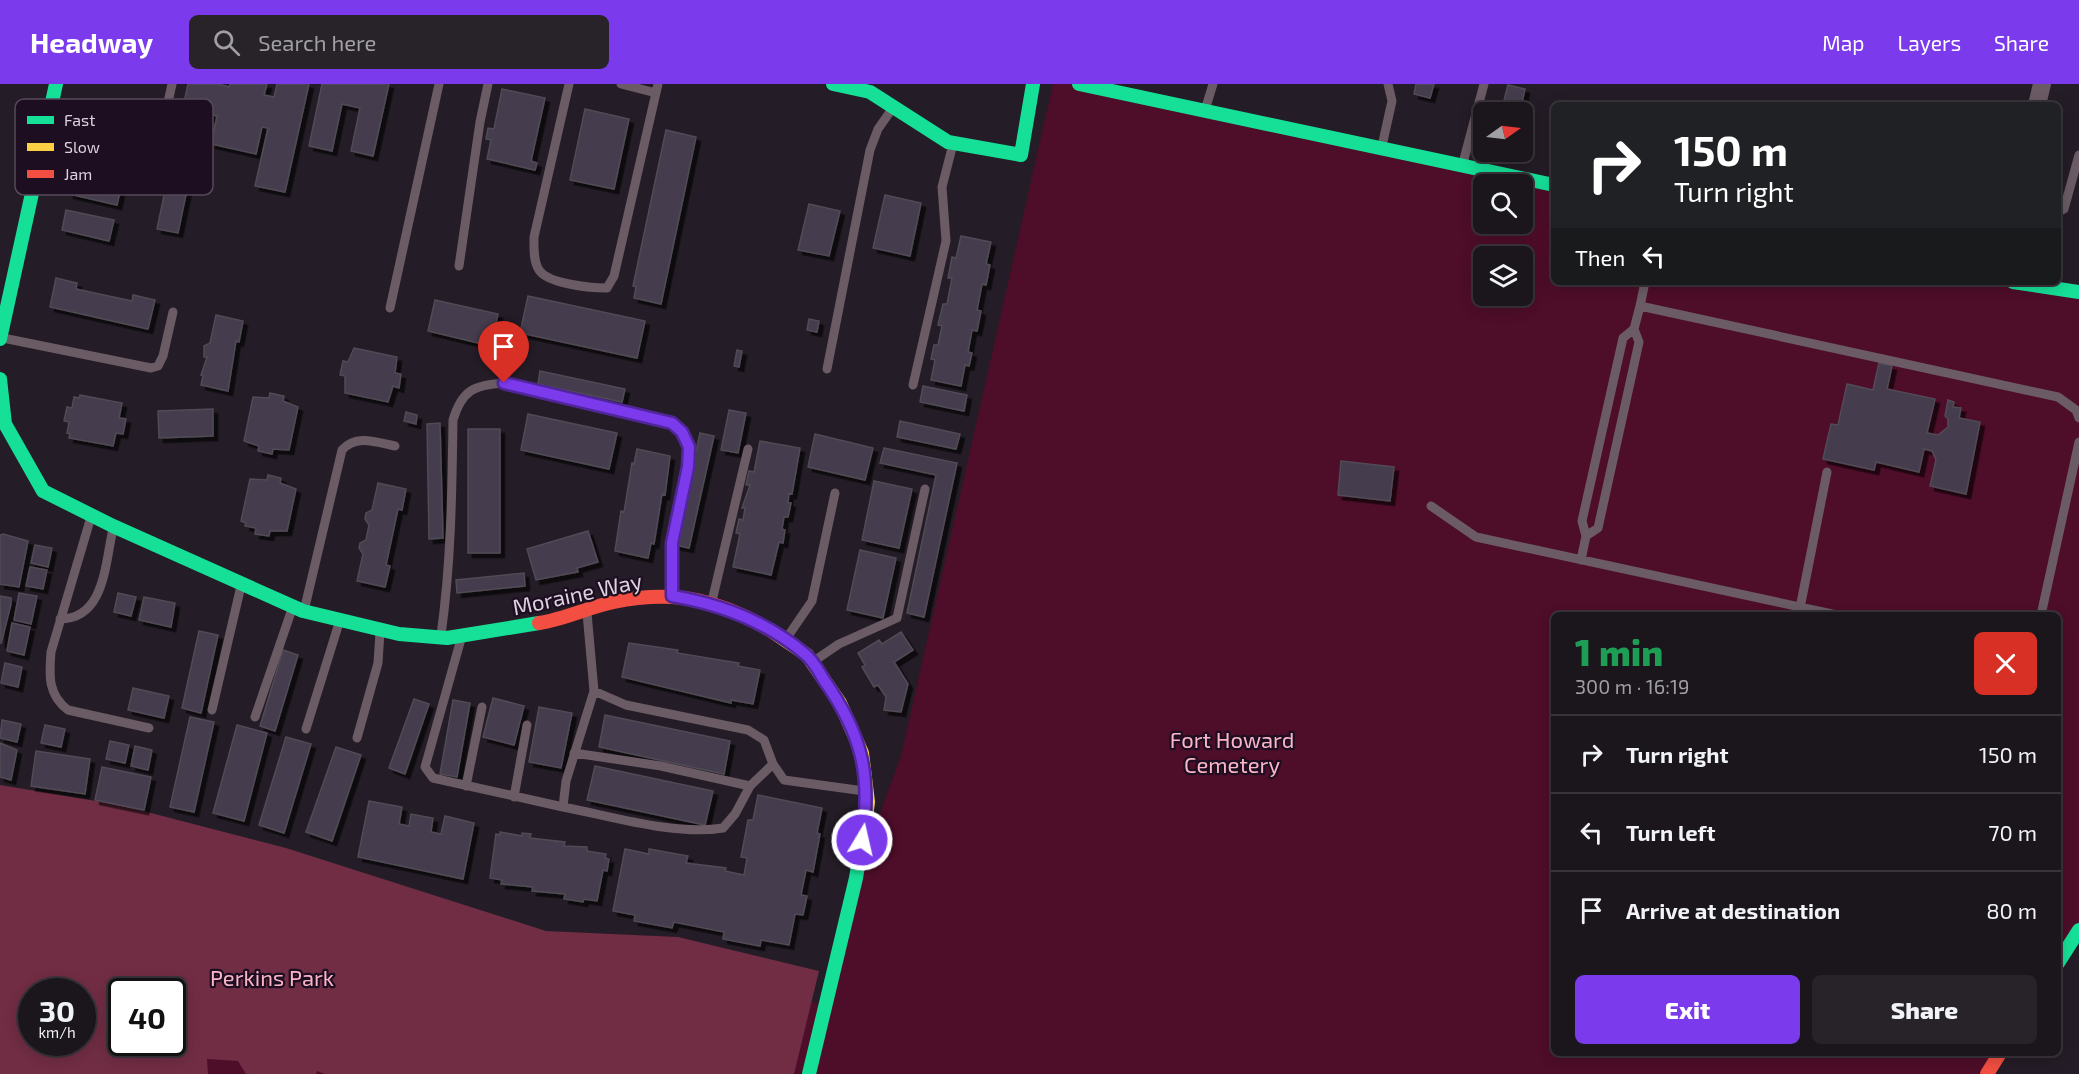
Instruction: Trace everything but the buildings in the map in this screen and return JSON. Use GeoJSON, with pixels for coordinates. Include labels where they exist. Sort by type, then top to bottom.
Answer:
{"type":"FeatureCollection","features":[{"type":"Feature","properties":{"kind":"street"},"geometry":{"type":"LineString","coordinates":[[53,99],[56,84]]}},
{"type":"Feature","properties":{"kind":"street"},"geometry":{"type":"LineString","coordinates":[[833,84],[870,92],[953,143],[1021,155],[1033,84]]}},
{"type":"Feature","properties":{"kind":"street"},"geometry":{"type":"LineString","coordinates":[[1079,84],[1167,99],[1205,111],[1551,184]]}},
{"type":"Feature","properties":{"kind":"street"},"geometry":{"type":"LineString","coordinates":[[2038,102],[2042,84]]}},
{"type":"Feature","properties":{"kind":"street"},"geometry":{"type":"LineString","coordinates":[[0,338],[32,195]]}},
{"type":"Feature","properties":{"kind":"street"},"geometry":{"type":"LineString","coordinates":[[2033,285],[2079,292]]}},
{"type":"Feature","properties":{"kind":"street","name":"Moraine Way"},"geometry":{"type":"LineString","coordinates":[[0,379],[4,424],[44,491],[113,526],[299,609],[380,630],[441,638],[547,622],[614,602],[672,596],[712,603],[758,623],[807,655],[840,703],[862,753],[868,802],[856,878],[809,1074]]}},
{"type":"Feature","properties":{"kind":"street"},"geometry":{"type":"LineString","coordinates":[[2061,958],[2079,930]]}},
{"type":"Feature","properties":{"kind":"street"},"geometry":{"type":"LineString","coordinates":[[1987,1074],[1998,1056]]}},
{"type":"Feature","properties":{"kind":"lane"},"geometry":{"type":"LineString","coordinates":[[169,99],[172,84]]}},
{"type":"Feature","properties":{"kind":"lane"},"geometry":{"type":"LineString","coordinates":[[390,308],[439,84]]}},
{"type":"Feature","properties":{"kind":"lane"},"geometry":{"type":"LineString","coordinates":[[459,266],[480,122],[488,84]]}},
{"type":"Feature","properties":{"kind":"lane"},"geometry":{"type":"LineString","coordinates":[[569,84],[534,237],[534,253],[539,270],[548,278],[590,288],[607,288],[614,276],[657,88],[621,84]]}},
{"type":"Feature","properties":{"kind":"lane"},"geometry":{"type":"LineString","coordinates":[[1205,111],[1213,84]]}},
{"type":"Feature","properties":{"kind":"lane"},"geometry":{"type":"LineString","coordinates":[[1382,148],[1392,101],[1388,84]]}},
{"type":"Feature","properties":{"kind":"lane"},"geometry":{"type":"LineString","coordinates":[[1462,165],[1477,118],[1484,84]]}},
{"type":"Feature","properties":{"kind":"lane"},"geometry":{"type":"LineString","coordinates":[[827,369],[870,150],[878,129],[893,107]]}},
{"type":"Feature","properties":{"kind":"lane"},"geometry":{"type":"LineString","coordinates":[[913,385],[946,241],[942,187],[953,143]]}},
{"type":"Feature","properties":{"kind":"lane"},"geometry":{"type":"LineString","coordinates":[[2061,210],[2064,209],[2079,155]]}},
{"type":"Feature","properties":{"kind":"lane"},"geometry":{"type":"LineString","coordinates":[[1586,536],[1598,528],[1639,342],[1634,329],[1644,285]]}},
{"type":"Feature","properties":{"kind":"lane"},"geometry":{"type":"LineString","coordinates":[[1640,306],[2058,396],[2076,410],[2079,418]]}},
{"type":"Feature","properties":{"kind":"lane"},"geometry":{"type":"LineString","coordinates":[[0,338],[151,368],[158,366],[163,356],[173,312]]}},
{"type":"Feature","properties":{"kind":"lane"},"geometry":{"type":"LineString","coordinates":[[1581,560],[1586,536],[1582,521],[1623,338],[1634,329]]}},
{"type":"Feature","properties":{"kind":"lane"},"geometry":{"type":"LineString","coordinates":[[441,638],[451,532],[453,420],[458,404],[468,391],[483,384],[504,383],[661,420],[672,423],[682,432],[689,447],[688,467],[672,543],[672,596]]}},
{"type":"Feature","properties":{"kind":"lane"},"geometry":{"type":"LineString","coordinates":[[255,717],[299,609],[342,450],[350,442],[362,440],[395,446]]}},
{"type":"Feature","properties":{"kind":"lane"},"geometry":{"type":"LineString","coordinates":[[2042,612],[2079,442]]}},
{"type":"Feature","properties":{"kind":"lane"},"geometry":{"type":"LineString","coordinates":[[712,603],[748,449]]}},
{"type":"Feature","properties":{"kind":"lane"},"geometry":{"type":"LineString","coordinates":[[1800,608],[1827,472]]}},
{"type":"Feature","properties":{"kind":"lane"},"geometry":{"type":"LineString","coordinates":[[812,663],[839,644],[897,618],[925,489]]}},
{"type":"Feature","properties":{"kind":"lane"},"geometry":{"type":"LineString","coordinates":[[784,640],[812,601],[835,493]]}},
{"type":"Feature","properties":{"kind":"lane"},"geometry":{"type":"LineString","coordinates":[[1431,506],[1476,537],[1821,612]]}},
{"type":"Feature","properties":{"kind":"lane"},"geometry":{"type":"LineString","coordinates":[[92,516],[51,652],[49,674],[52,691],[59,703],[68,710],[149,728]]}},
{"type":"Feature","properties":{"kind":"lane"},"geometry":{"type":"LineString","coordinates":[[60,619],[81,616],[96,600],[113,526]]}},
{"type":"Feature","properties":{"kind":"lane"},"geometry":{"type":"LineString","coordinates":[[212,710],[242,584]]}},
{"type":"Feature","properties":{"kind":"lane"},"geometry":{"type":"LineString","coordinates":[[563,807],[574,753],[594,691],[587,610]]}},
{"type":"Feature","properties":{"kind":"lane"},"geometry":{"type":"LineString","coordinates":[[306,729],[340,620]]}},
{"type":"Feature","properties":{"kind":"lane"},"geometry":{"type":"LineString","coordinates":[[357,738],[378,663],[380,630]]}},
{"type":"Feature","properties":{"kind":"lane"},"geometry":{"type":"LineString","coordinates":[[462,636],[425,767],[433,778],[563,807],[672,827],[710,830],[723,828],[735,814],[750,786],[773,764]]}},
{"type":"Feature","properties":{"kind":"lane"},"geometry":{"type":"LineString","coordinates":[[594,691],[626,705],[748,730],[764,740],[773,764],[784,780],[866,791]]}},
{"type":"Feature","properties":{"kind":"lane"},"geometry":{"type":"LineString","coordinates":[[466,786],[482,707]]}},
{"type":"Feature","properties":{"kind":"lane"},"geometry":{"type":"LineString","coordinates":[[514,797],[527,725]]}},
{"type":"Feature","properties":{"kind":"lane"},"geometry":{"type":"LineString","coordinates":[[574,753],[661,766],[750,786]]}},
{"type":"Feature","properties":{"kind":"green space","name":"Fort Howard Cemetery"},"geometry":{"type":"Polygon","coordinates":[[[1053,84],[1079,84],[1502,174],[1473,174],[1473,234],[1533,234],[1533,181],[1551,184],[1551,285],[2033,285],[2079,292],[2079,930],[2061,958],[2061,612],[1551,612],[1551,1056],[1998,1056],[1987,1074],[0,1074],[0,814],[826,1005],[856,878],[901,756],[1053,84]]]}},
{"type":"Feature","properties":{"kind":"green space","name":"Perkins Park"},"geometry":{"type":"Polygon","coordinates":[[[0,785],[120,805],[286,848],[546,931],[678,937],[819,971],[794,1074],[325,1074],[317,1071],[316,1074],[246,1074],[238,1061],[207,1059],[208,1074],[0,1074],[0,785]]]}},
{"type":"Feature","properties":{"kind":"traffic: fast"},"geometry":{"type":"LineString","coordinates":[[53,99],[56,84]]}},
{"type":"Feature","properties":{"kind":"traffic: fast"},"geometry":{"type":"LineString","coordinates":[[833,84],[870,92],[948,142],[1021,155],[1033,84]]}},
{"type":"Feature","properties":{"kind":"traffic: fast"},"geometry":{"type":"LineString","coordinates":[[1079,84],[1551,184]]}},
{"type":"Feature","properties":{"kind":"traffic: fast"},"geometry":{"type":"LineString","coordinates":[[0,339],[32,195]]}},
{"type":"Feature","properties":{"kind":"traffic: fast"},"geometry":{"type":"LineString","coordinates":[[2033,285],[2079,292]]}},
{"type":"Feature","properties":{"kind":"traffic: fast"},"geometry":{"type":"LineString","coordinates":[[0,379],[5,424],[43,491],[113,526],[303,611],[399,634],[447,638],[539,623]]}},
{"type":"Feature","properties":{"kind":"traffic: fast"},"geometry":{"type":"LineString","coordinates":[[809,1074],[856,878],[866,818]]}},
{"type":"Feature","properties":{"kind":"traffic: fast"},"geometry":{"type":"LineString","coordinates":[[2061,958],[2079,930]]}},
{"type":"Feature","properties":{"kind":"traffic: slow"},"geometry":{"type":"LineString","coordinates":[[776,634],[807,655],[840,703],[862,753],[868,802],[866,818]]}},
{"type":"Feature","properties":{"kind":"traffic: jam"},"geometry":{"type":"LineString","coordinates":[[539,623],[614,602],[636,598],[678,597],[698,600],[737,613],[776,634]]}},
{"type":"Feature","properties":{"kind":"traffic: jam"},"geometry":{"type":"LineString","coordinates":[[1987,1074],[1998,1056]]}},
{"type":"Feature","properties":{"kind":"route"},"geometry":{"type":"LineString","coordinates":[[504,383],[672,423],[682,432],[689,447],[688,467],[672,543],[672,596],[712,603],[758,623],[807,655],[840,703],[862,753],[868,802],[862,840]]}}]}
